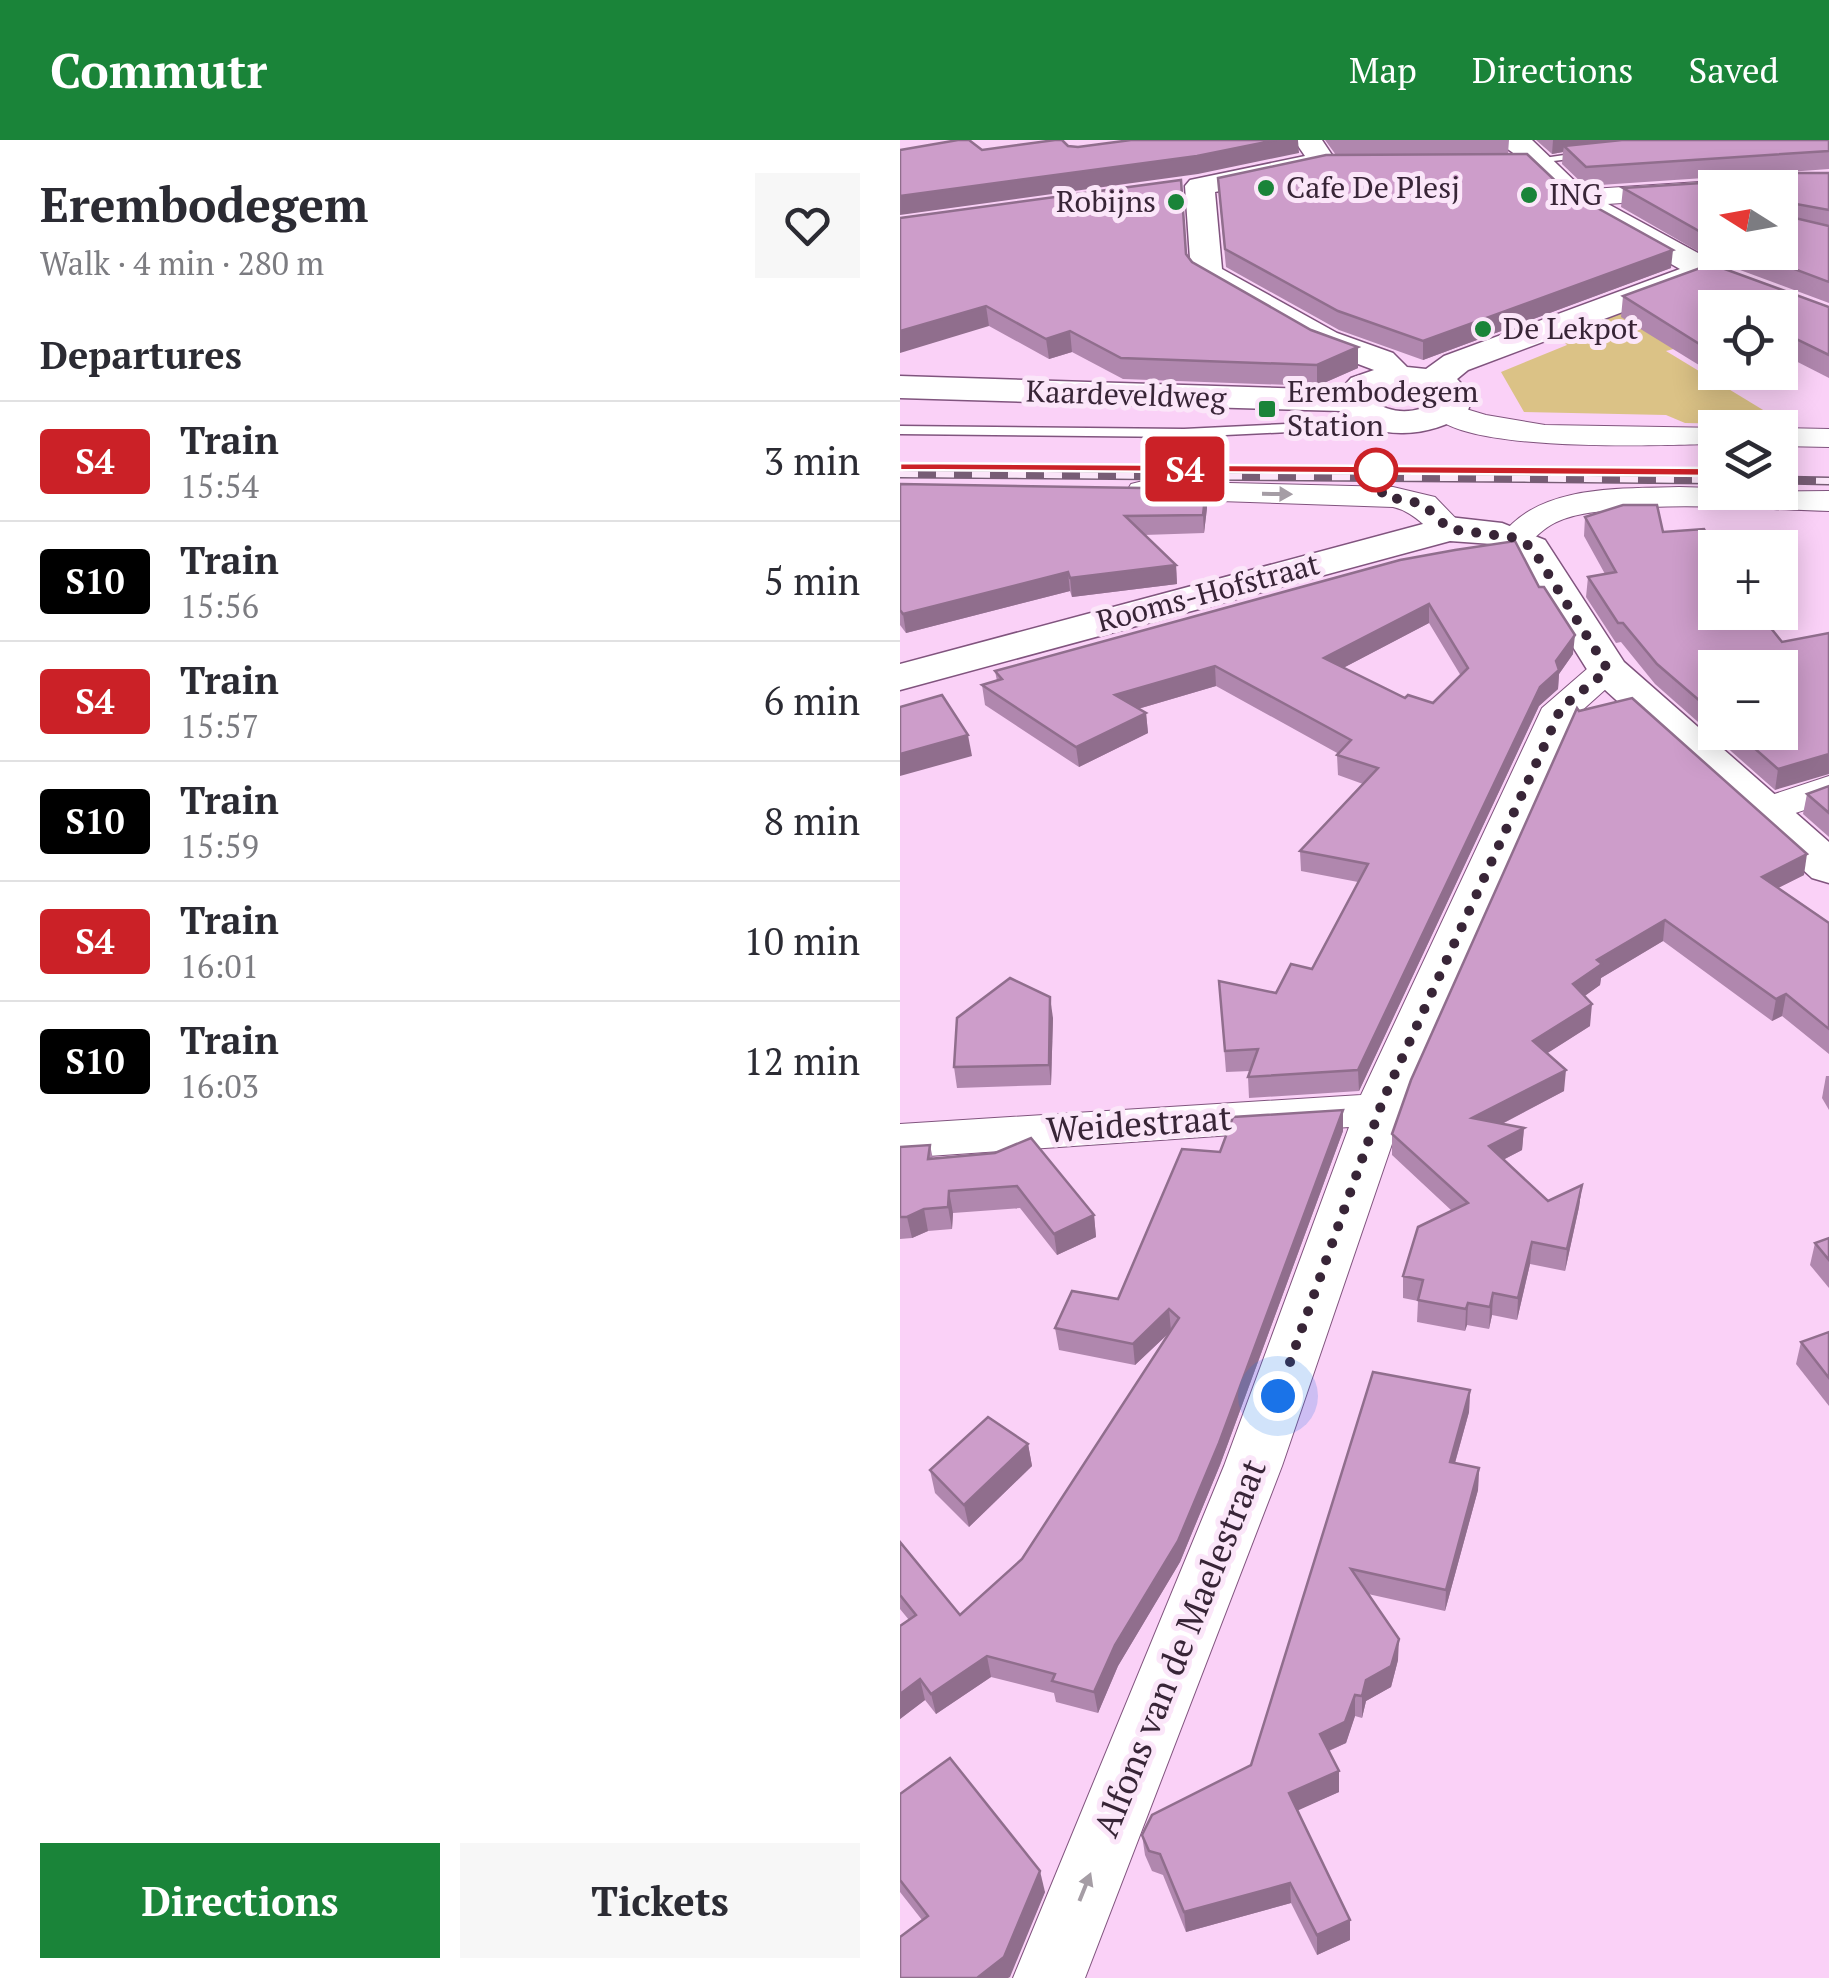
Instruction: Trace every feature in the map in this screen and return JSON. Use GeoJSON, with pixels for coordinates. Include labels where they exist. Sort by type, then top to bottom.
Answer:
{"type":"FeatureCollection","features":[{"type":"Feature","properties":{"kind":"street"},"geometry":{"type":"LineString","coordinates":[[1308,140],[1320,158],[1317,162],[1190,187],[1206,273],[1326,340],[1381,360],[1389,365],[1394,377]]}},
{"type":"Feature","properties":{"kind":"street"},"geometry":{"type":"LineString","coordinates":[[1439,396],[1456,363],[1697,273],[1698,266],[1576,198],[1508,140]]}},
{"type":"Feature","properties":{"kind":"street"},"geometry":{"type":"LineString","coordinates":[[1576,198],[1698,191]]}},
{"type":"Feature","properties":{"kind":"street"},"geometry":{"type":"LineString","coordinates":[[1709,270],[1731,278]]}},
{"type":"Feature","properties":{"kind":"street"},"geometry":{"type":"LineString","coordinates":[[1360,408],[1354,392],[1363,385],[1394,377],[1504,431],[1698,436]]}},
{"type":"Feature","properties":{"kind":"street","name":"Kaardeveldweg"},"geometry":{"type":"LineString","coordinates":[[900,387],[1360,408],[1400,421],[1439,396]]}},
{"type":"Feature","properties":{"kind":"street"},"geometry":{"type":"LineString","coordinates":[[1798,437],[1829,438]]}},
{"type":"Feature","properties":{"kind":"street"},"geometry":{"type":"LineString","coordinates":[[1106,491],[1393,497],[1423,504],[1449,529]]}},
{"type":"Feature","properties":{"kind":"street"},"geometry":{"type":"LineString","coordinates":[[1829,501],[1640,499],[1578,504],[1540,518],[1517,538],[1543,562],[1608,670],[1829,868]]}},
{"type":"Feature","properties":{"kind":"street","name":"Rooms-Hofstraat"},"geometry":{"type":"LineString","coordinates":[[900,677],[1449,529],[1517,538]]}},
{"type":"Feature","properties":{"kind":"street","name":"Alfons van de Maelestraat"},"geometry":{"type":"LineString","coordinates":[[1049,1978],[1253,1466],[1379,1114],[1561,708],[1608,670]]}},
{"type":"Feature","properties":{"kind":"street"},"geometry":{"type":"LineString","coordinates":[[1765,811],[1829,788]]}},
{"type":"Feature","properties":{"kind":"street","name":"Weidestraat"},"geometry":{"type":"LineString","coordinates":[[900,1141],[1342,1110],[1379,1114]]}},
{"type":"Feature","properties":{"kind":"lane"},"geometry":{"type":"LineString","coordinates":[[1536,160],[1602,154]]}},
{"type":"Feature","properties":{"kind":"lane"},"geometry":{"type":"LineString","coordinates":[[900,430],[1184,433],[1330,426],[1360,408]]}},
{"type":"Feature","properties":{"kind":"shaded area"},"geometry":{"type":"Polygon","coordinates":[[[1626,312],[1696,343],[1666,351],[1698,370],[1698,390],[1730,390],[1763,410],[1698,410],[1698,423],[1685,423],[1666,415],[1524,412],[1501,372],[1567,345],[1558,335],[1626,312]]]}},
{"type":"Feature","properties":{"kind":"building"},"geometry":{"type":"Polygon","coordinates":[[[969,140],[982,150],[1055,140],[1078,147],[1131,140],[1276,140],[1197,156],[900,196],[900,150],[969,140]]]}},
{"type":"Feature","properties":{"kind":"building"},"geometry":{"type":"Polygon","coordinates":[[[1622,140],[1829,140],[1829,151],[1586,167],[1564,146],[1622,140]]]}},
{"type":"Feature","properties":{"kind":"building"},"geometry":{"type":"Polygon","coordinates":[[[1527,154],[1565,190],[1673,250],[1423,341],[1338,311],[1225,249],[1218,178],[1326,155],[1527,154]]]}},
{"type":"Feature","properties":{"kind":"building"},"geometry":{"type":"Polygon","coordinates":[[[1798,173],[1829,173],[1829,210],[1798,204],[1798,173]]]}},
{"type":"Feature","properties":{"kind":"building"},"geometry":{"type":"Polygon","coordinates":[[[1181,180],[1186,254],[1192,262],[1311,330],[1358,347],[1317,365],[1121,358],[1070,331],[1046,339],[986,306],[900,331],[900,218],[1181,180]]]}},
{"type":"Feature","properties":{"kind":"building"},"geometry":{"type":"Polygon","coordinates":[[[1698,183],[1698,230],[1623,188],[1698,183]]]}},
{"type":"Feature","properties":{"kind":"building"},"geometry":{"type":"Polygon","coordinates":[[[1798,219],[1829,226],[1829,282],[1797,270],[1798,219]]]}},
{"type":"Feature","properties":{"kind":"building"},"geometry":{"type":"Polygon","coordinates":[[[1698,269],[1727,270],[1782,290],[1698,290],[1698,343],[1623,296],[1698,269]]]}},
{"type":"Feature","properties":{"kind":"building"},"geometry":{"type":"Polygon","coordinates":[[[1798,296],[1829,307],[1829,355],[1798,340],[1798,296]]]}},
{"type":"Feature","properties":{"kind":"building"},"geometry":{"type":"Polygon","coordinates":[[[900,484],[1206,489],[1203,515],[1125,516],[1176,565],[1070,578],[1068,572],[903,614],[900,484]]]}},
{"type":"Feature","properties":{"kind":"building"},"geometry":{"type":"Polygon","coordinates":[[[1623,505],[1657,505],[1663,532],[1704,529],[1698,530],[1698,630],[1772,630],[1782,642],[1829,633],[1829,754],[1778,769],[1756,750],[1798,750],[1798,650],[1698,650],[1698,699],[1657,664],[1623,623],[1618,623],[1588,577],[1616,572],[1585,517],[1623,505]]]}},
{"type":"Feature","properties":{"kind":"building"},"geometry":{"type":"Polygon","coordinates":[[[1515,541],[1539,587],[1544,587],[1575,635],[1556,661],[1559,670],[1540,687],[1358,1070],[1248,1077],[1258,1049],[1225,1051],[1219,981],[1276,993],[1291,964],[1312,969],[1368,864],[1300,851],[1378,768],[1337,755],[1351,740],[1215,666],[1115,695],[1146,713],[1076,747],[982,685],[1002,679],[995,671],[1400,560],[1515,541]],[[1429,604],[1324,658],[1405,698],[1408,695],[1433,703],[1468,668],[1429,604]]]}},
{"type":"Feature","properties":{"kind":"building"},"geometry":{"type":"Polygon","coordinates":[[[942,695],[968,735],[900,754],[900,707],[942,695]]]}},
{"type":"Feature","properties":{"kind":"building"},"geometry":{"type":"Polygon","coordinates":[[[1632,698],[1807,854],[1762,877],[1829,923],[1829,1029],[1786,994],[1776,999],[1665,920],[1597,960],[1602,964],[1573,984],[1592,1004],[1533,1041],[1566,1070],[1472,1118],[1524,1128],[1489,1146],[1548,1201],[1582,1185],[1567,1249],[1532,1242],[1518,1298],[1493,1293],[1490,1307],[1468,1303],[1466,1309],[1418,1300],[1423,1280],[1403,1276],[1418,1227],[1468,1203],[1392,1134],[1411,1080],[1577,708],[1579,711],[1632,698]]]}},
{"type":"Feature","properties":{"kind":"building"},"geometry":{"type":"Polygon","coordinates":[[[1829,786],[1829,813],[1807,794],[1829,786]]]}},
{"type":"Feature","properties":{"kind":"building"},"geometry":{"type":"Polygon","coordinates":[[[1010,978],[1050,997],[1049,1065],[954,1067],[957,1018],[1010,978]]]}},
{"type":"Feature","properties":{"kind":"building"},"geometry":{"type":"Polygon","coordinates":[[[1343,1110],[1219,1443],[1178,1541],[1115,1645],[1094,1692],[1052,1681],[1055,1674],[987,1656],[931,1694],[920,1679],[900,1694],[900,1626],[916,1615],[900,1595],[900,1542],[960,1615],[1022,1559],[1179,1318],[1169,1309],[1133,1344],[1055,1328],[1072,1291],[1118,1299],[1182,1149],[1220,1152],[1233,1117],[1343,1110]]]}},
{"type":"Feature","properties":{"kind":"building"},"geometry":{"type":"Polygon","coordinates":[[[1031,1138],[1094,1215],[1054,1234],[1017,1186],[949,1191],[948,1207],[900,1217],[900,1147],[930,1145],[928,1159],[995,1153],[1031,1138]]]}},
{"type":"Feature","properties":{"kind":"building"},"geometry":{"type":"Polygon","coordinates":[[[1829,1238],[1829,1260],[1815,1243],[1829,1238]]]}},
{"type":"Feature","properties":{"kind":"building"},"geometry":{"type":"Polygon","coordinates":[[[1829,1332],[1829,1378],[1801,1342],[1829,1332]]]}},
{"type":"Feature","properties":{"kind":"building"},"geometry":{"type":"Polygon","coordinates":[[[1373,1372],[1470,1390],[1450,1462],[1479,1468],[1446,1590],[1351,1569],[1399,1639],[1391,1666],[1366,1680],[1362,1696],[1355,1695],[1345,1722],[1320,1734],[1339,1771],[1289,1793],[1350,1920],[1317,1935],[1290,1883],[1184,1912],[1160,1854],[1149,1851],[1142,1835],[1152,1815],[1251,1765],[1373,1372]]]}},
{"type":"Feature","properties":{"kind":"building"},"geometry":{"type":"Polygon","coordinates":[[[988,1417],[1028,1444],[964,1505],[930,1470],[988,1417]]]}},
{"type":"Feature","properties":{"kind":"building"},"geometry":{"type":"Polygon","coordinates":[[[950,1758],[1040,1871],[1004,1957],[977,1978],[900,1978],[900,1937],[928,1916],[900,1880],[900,1794],[950,1758]]]}},
{"type":"Feature","properties":{"kind":"railway"},"geometry":{"type":"LineString","coordinates":[[900,474],[1698,480]]}},
{"type":"Feature","properties":{"kind":"railway"},"geometry":{"type":"LineString","coordinates":[[1798,480],[1829,481]]}},
{"type":"Feature","properties":{"kind":"train","name":"S4"},"geometry":{"type":"LineString","coordinates":[[900,467],[1698,472]]}},
{"type":"Feature","properties":{"kind":"place","name":"Cafe De Plesj"},"geometry":{"type":"Point","coordinates":[1266,188]}},
{"type":"Feature","properties":{"kind":"place","name":"ING"},"geometry":{"type":"Point","coordinates":[1529,195]}},
{"type":"Feature","properties":{"kind":"place","name":"Robijns"},"geometry":{"type":"Point","coordinates":[1176,202]}},
{"type":"Feature","properties":{"kind":"place","name":"De Lekpot"},"geometry":{"type":"Point","coordinates":[1483,329]}},
{"type":"Feature","properties":{"kind":"place","name":"Erembodegem Station"},"geometry":{"type":"Point","coordinates":[1267,409]}},
{"type":"Feature","properties":{"kind":"route"},"geometry":{"type":"LineString","coordinates":[[1278,1396],[1383,1100],[1561,708],[1608,670],[1532,548],[1517,538],[1482,530],[1449,529],[1423,504],[1383,496],[1376,470]]}}]}
